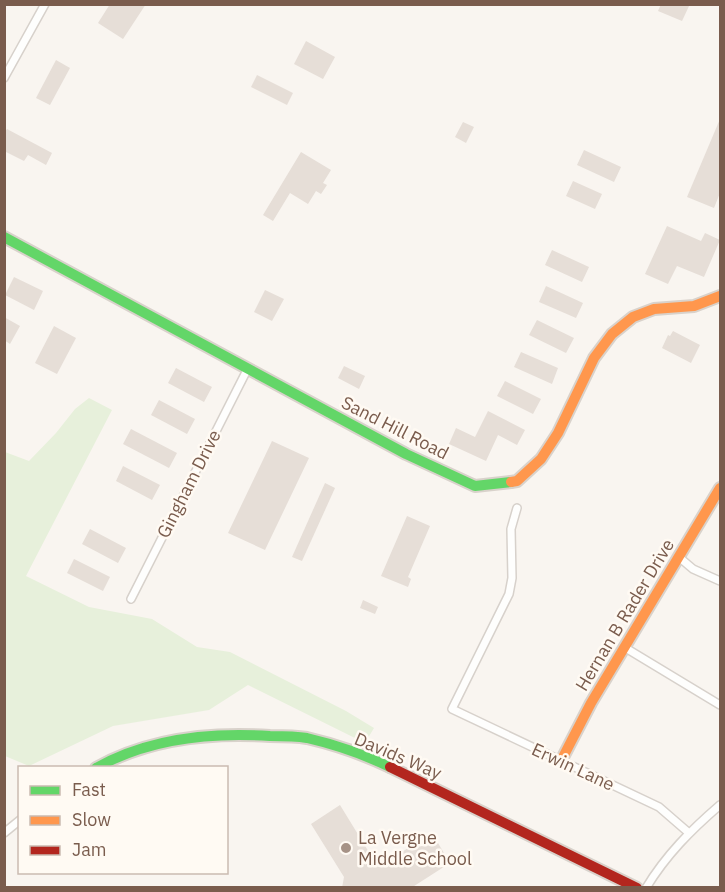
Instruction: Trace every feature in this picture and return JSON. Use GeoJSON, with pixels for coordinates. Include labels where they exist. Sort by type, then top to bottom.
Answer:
{"type":"FeatureCollection","features":[{"type":"Feature","properties":{"kind":"street"},"geometry":{"type":"LineString","coordinates":[[4,78],[45,4]]}},
{"type":"Feature","properties":{"kind":"street","name":"Sand Hill Road"},"geometry":{"type":"LineString","coordinates":[[5,239],[406,454],[475,486],[517,481],[541,459],[558,433],[594,358],[612,334],[633,317],[654,309],[694,306],[720,296]]}},
{"type":"Feature","properties":{"kind":"street","name":"Gingham Drive"},"geometry":{"type":"LineString","coordinates":[[131,598],[248,370]]}},
{"type":"Feature","properties":{"kind":"street","name":"Hernan B Rader Drive"},"geometry":{"type":"LineString","coordinates":[[561,761],[591,703],[720,488]]}},
{"type":"Feature","properties":{"kind":"street","name":"Erwin Lane"},"geometry":{"type":"LineString","coordinates":[[517,508],[511,529],[512,578],[509,594],[452,709],[659,807],[689,833]]}},
{"type":"Feature","properties":{"kind":"street"},"geometry":{"type":"LineString","coordinates":[[680,558],[693,569],[720,581]]}},
{"type":"Feature","properties":{"kind":"street"},"geometry":{"type":"LineString","coordinates":[[624,647],[720,705]]}},
{"type":"Feature","properties":{"kind":"street","name":"Davids Way"},"geometry":{"type":"LineString","coordinates":[[100,766],[117,756],[173,739],[242,734],[306,738],[375,760],[637,888]]}},
{"type":"Feature","properties":{"kind":"street"},"geometry":{"type":"LineString","coordinates":[[646,888],[659,865],[689,833],[719,808]]}},
{"type":"Feature","properties":{"kind":"street"},"geometry":{"type":"LineString","coordinates":[[4,833],[18,822]]}},
{"type":"Feature","properties":{"kind":"green space"},"geometry":{"type":"Polygon","coordinates":[[[89,398],[112,410],[26,576],[89,607],[152,619],[197,647],[230,652],[346,711],[374,728],[365,743],[248,685],[209,710],[113,726],[29,766],[5,756],[5,452],[29,461],[75,409],[89,398]]]}},
{"type":"Feature","properties":{"kind":"building"},"geometry":{"type":"Polygon","coordinates":[[[110,4],[146,4],[123,39],[98,23],[110,4]]]}},
{"type":"Feature","properties":{"kind":"building"},"geometry":{"type":"Polygon","coordinates":[[[661,4],[690,4],[682,21],[658,11],[661,4]]]}},
{"type":"Feature","properties":{"kind":"building"},"geometry":{"type":"Polygon","coordinates":[[[306,41],[335,57],[323,79],[294,64],[306,41]]]}},
{"type":"Feature","properties":{"kind":"building"},"geometry":{"type":"Polygon","coordinates":[[[56,60],[70,68],[50,105],[36,98],[56,60]]]}},
{"type":"Feature","properties":{"kind":"building"},"geometry":{"type":"Polygon","coordinates":[[[257,75],[293,93],[287,105],[251,87],[257,75]]]}},
{"type":"Feature","properties":{"kind":"building"},"geometry":{"type":"Polygon","coordinates":[[[720,119],[720,193],[714,208],[687,197],[720,119]]]}},
{"type":"Feature","properties":{"kind":"building"},"geometry":{"type":"Polygon","coordinates":[[[463,122],[474,127],[466,143],[455,137],[463,122]]]}},
{"type":"Feature","properties":{"kind":"building"},"geometry":{"type":"Polygon","coordinates":[[[7,129],[52,153],[46,165],[28,155],[24,161],[4,151],[4,133],[7,129]]]}},
{"type":"Feature","properties":{"kind":"building"},"geometry":{"type":"Polygon","coordinates":[[[584,150],[621,167],[614,182],[577,165],[584,150]]]}},
{"type":"Feature","properties":{"kind":"building"},"geometry":{"type":"Polygon","coordinates":[[[301,152],[331,170],[323,183],[327,185],[321,194],[316,191],[308,204],[290,193],[273,221],[263,215],[301,152]]]}},
{"type":"Feature","properties":{"kind":"building"},"geometry":{"type":"Polygon","coordinates":[[[573,181],[602,194],[595,209],[566,196],[573,181]]]}},
{"type":"Feature","properties":{"kind":"building"},"geometry":{"type":"Polygon","coordinates":[[[667,226],[701,241],[705,233],[720,240],[704,277],[677,266],[668,284],[645,274],[667,226]]]}},
{"type":"Feature","properties":{"kind":"building"},"geometry":{"type":"Polygon","coordinates":[[[552,250],[589,267],[582,282],[545,265],[552,250]]]}},
{"type":"Feature","properties":{"kind":"building"},"geometry":{"type":"Polygon","coordinates":[[[14,277],[43,291],[34,310],[5,295],[14,277]]]}},
{"type":"Feature","properties":{"kind":"building"},"geometry":{"type":"Polygon","coordinates":[[[546,286],[583,303],[576,318],[539,302],[546,286]]]}},
{"type":"Feature","properties":{"kind":"building"},"geometry":{"type":"Polygon","coordinates":[[[265,290],[284,299],[272,321],[254,312],[265,290]]]}},
{"type":"Feature","properties":{"kind":"building"},"geometry":{"type":"Polygon","coordinates":[[[4,317],[20,326],[10,344],[4,340],[4,317]]]}},
{"type":"Feature","properties":{"kind":"building"},"geometry":{"type":"Polygon","coordinates":[[[537,320],[574,338],[566,353],[529,335],[537,320]]]}},
{"type":"Feature","properties":{"kind":"building"},"geometry":{"type":"Polygon","coordinates":[[[54,326],[76,338],[57,374],[35,363],[54,326]]]}},
{"type":"Feature","properties":{"kind":"building"},"geometry":{"type":"Polygon","coordinates":[[[673,331],[700,345],[691,363],[662,348],[668,335],[670,336],[673,331]]]}},
{"type":"Feature","properties":{"kind":"building"},"geometry":{"type":"Polygon","coordinates":[[[521,352],[558,368],[552,384],[514,367],[521,352]]]}},
{"type":"Feature","properties":{"kind":"building"},"geometry":{"type":"Polygon","coordinates":[[[344,366],[365,376],[359,389],[338,378],[344,366]]]}},
{"type":"Feature","properties":{"kind":"building"},"geometry":{"type":"Polygon","coordinates":[[[176,368],[212,387],[204,402],[168,383],[176,368]]]}},
{"type":"Feature","properties":{"kind":"building"},"geometry":{"type":"Polygon","coordinates":[[[505,381],[541,399],[533,414],[497,396],[505,381]]]}},
{"type":"Feature","properties":{"kind":"building"},"geometry":{"type":"Polygon","coordinates":[[[159,400],[195,419],[187,434],[151,415],[159,400]]]}},
{"type":"Feature","properties":{"kind":"building"},"geometry":{"type":"Polygon","coordinates":[[[488,411],[525,430],[517,445],[498,435],[486,461],[449,444],[456,428],[475,437],[488,411]]]}},
{"type":"Feature","properties":{"kind":"building"},"geometry":{"type":"Polygon","coordinates":[[[131,429],[177,453],[169,468],[123,444],[131,429]]]}},
{"type":"Feature","properties":{"kind":"building"},"geometry":{"type":"Polygon","coordinates":[[[272,441],[309,458],[265,550],[228,533],[272,441]]]}},
{"type":"Feature","properties":{"kind":"building"},"geometry":{"type":"Polygon","coordinates":[[[123,466],[160,485],[152,500],[116,481],[123,466]]]}},
{"type":"Feature","properties":{"kind":"building"},"geometry":{"type":"Polygon","coordinates":[[[325,483],[335,488],[302,561],[292,557],[325,483]]]}},
{"type":"Feature","properties":{"kind":"building"},"geometry":{"type":"Polygon","coordinates":[[[407,516],[430,526],[408,577],[411,579],[408,587],[381,576],[407,516]]]}},
{"type":"Feature","properties":{"kind":"building"},"geometry":{"type":"Polygon","coordinates":[[[90,529],[126,548],[118,563],[82,544],[90,529]]]}},
{"type":"Feature","properties":{"kind":"building"},"geometry":{"type":"Polygon","coordinates":[[[74,559],[110,577],[103,591],[67,573],[74,559]]]}},
{"type":"Feature","properties":{"kind":"building"},"geometry":{"type":"Polygon","coordinates":[[[363,600],[378,607],[375,614],[360,608],[363,600]]]}},
{"type":"Feature","properties":{"kind":"building","name":"La Vergne Middle School"},"geometry":{"type":"Polygon","coordinates":[[[340,805],[378,867],[432,833],[450,863],[411,888],[342,888],[344,877],[311,824],[340,805]]]}},
{"type":"Feature","properties":{"kind":"traffic: fast"},"geometry":{"type":"LineString","coordinates":[[4,237],[406,454],[475,486],[511,482]]}},
{"type":"Feature","properties":{"kind":"traffic: fast"},"geometry":{"type":"LineString","coordinates":[[100,766],[137,750],[180,739],[247,735],[307,738],[349,750],[390,767]]}},
{"type":"Feature","properties":{"kind":"traffic: slow"},"geometry":{"type":"LineString","coordinates":[[511,482],[517,481],[541,459],[558,433],[594,358],[612,334],[633,317],[654,309],[694,306],[720,296]]}},
{"type":"Feature","properties":{"kind":"traffic: slow"},"geometry":{"type":"LineString","coordinates":[[561,761],[591,703],[720,488]]}},
{"type":"Feature","properties":{"kind":"traffic: jam"},"geometry":{"type":"LineString","coordinates":[[390,767],[637,888]]}},
{"type":"Feature","properties":{"kind":"place","name":"La Vergne Middle School"},"geometry":{"type":"Point","coordinates":[346,848]}}]}
